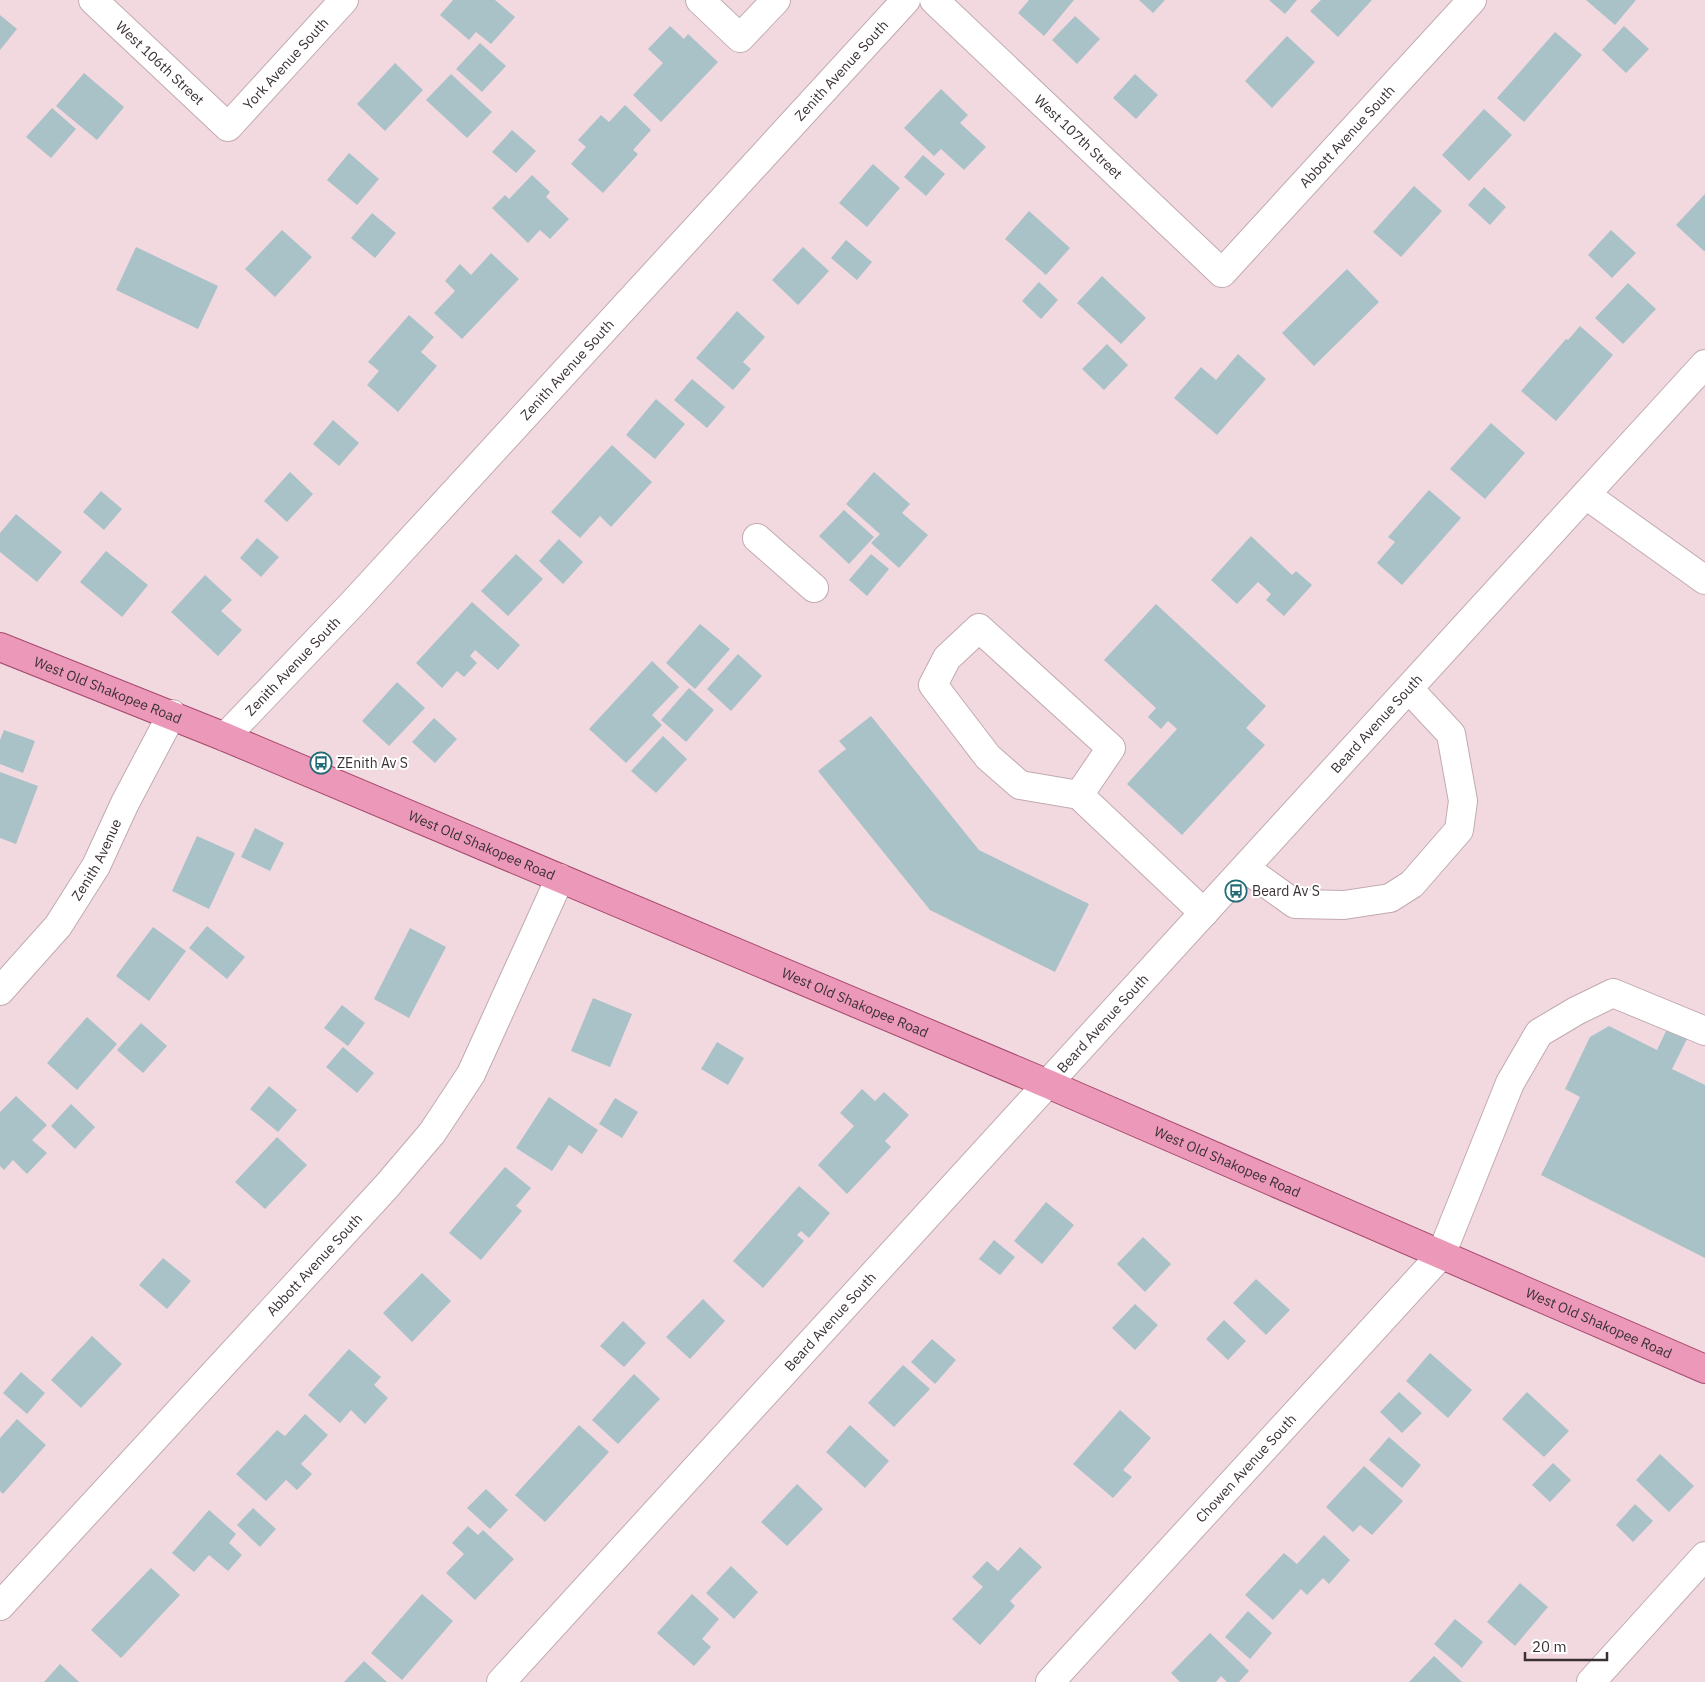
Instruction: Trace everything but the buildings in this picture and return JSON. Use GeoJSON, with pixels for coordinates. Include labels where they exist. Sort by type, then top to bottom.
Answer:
{"type":"FeatureCollection","features":[{"type":"Feature","properties":{"kind":"main road","name":"West Old Shakopee Road"},"geometry":{"type":"LineString","coordinates":[[0,647],[172,714],[1048,1084],[1705,1369]]}},
{"type":"Feature","properties":{"kind":"street","name":"West 106th Street"},"geometry":{"type":"LineString","coordinates":[[94,0],[228,127]]}},
{"type":"Feature","properties":{"kind":"street","name":"York Avenue South"},"geometry":{"type":"LineString","coordinates":[[228,127],[344,0]]}},
{"type":"Feature","properties":{"kind":"street"},"geometry":{"type":"LineString","coordinates":[[700,0],[740,38],[776,0]]}},
{"type":"Feature","properties":{"kind":"street","name":"Zenith Avenue South"},"geometry":{"type":"LineString","coordinates":[[226,737],[360,594],[906,0]]}},
{"type":"Feature","properties":{"kind":"street","name":"West 107th Street"},"geometry":{"type":"LineString","coordinates":[[934,0],[1222,273]]}},
{"type":"Feature","properties":{"kind":"street","name":"Abbott Avenue South"},"geometry":{"type":"LineString","coordinates":[[1222,273],[1472,0]]}},
{"type":"Feature","properties":{"kind":"street","name":"Beard Avenue South"},"geometry":{"type":"LineString","coordinates":[[501,1682],[1705,364]]}},
{"type":"Feature","properties":{"kind":"street"},"geometry":{"type":"LineString","coordinates":[[1586,495],[1705,580]]}},
{"type":"Feature","properties":{"kind":"street"},"geometry":{"type":"LineString","coordinates":[[757,538],[814,588]]}},
{"type":"Feature","properties":{"kind":"street"},"geometry":{"type":"LineString","coordinates":[[1079,795],[1111,748],[979,628],[947,658],[933,685],[988,757],[1020,785],[1079,795],[1204,913]]}},
{"type":"Feature","properties":{"kind":"street"},"geometry":{"type":"LineString","coordinates":[[1245,868],[1295,904],[1344,905],[1390,898],[1412,884],[1459,830],[1463,801],[1451,734],[1409,689]]}},
{"type":"Feature","properties":{"kind":"street","name":"Zenith Avenue"},"geometry":{"type":"LineString","coordinates":[[0,991],[58,926],[91,874],[172,714]]}},
{"type":"Feature","properties":{"kind":"street","name":"Abbott Avenue South"},"geometry":{"type":"LineString","coordinates":[[0,1606],[386,1187],[432,1133],[471,1074],[560,878]]}},
{"type":"Feature","properties":{"kind":"street"},"geometry":{"type":"LineString","coordinates":[[1441,1255],[1510,1083],[1539,1032],[1576,1011],[1613,994],[1705,1031]]}},
{"type":"Feature","properties":{"kind":"street","name":"Chowen Avenue South"},"geometry":{"type":"LineString","coordinates":[[1050,1682],[1441,1255]]}},
{"type":"Feature","properties":{"kind":"street"},"geometry":{"type":"LineString","coordinates":[[1591,1682],[1705,1556]]}},
{"type":"Feature","properties":{"kind":"place","name":"ZEnith Av S"},"geometry":{"type":"Point","coordinates":[321,763]}},
{"type":"Feature","properties":{"kind":"place","name":"Beard Av S"},"geometry":{"type":"Point","coordinates":[1236,891]}}]}
